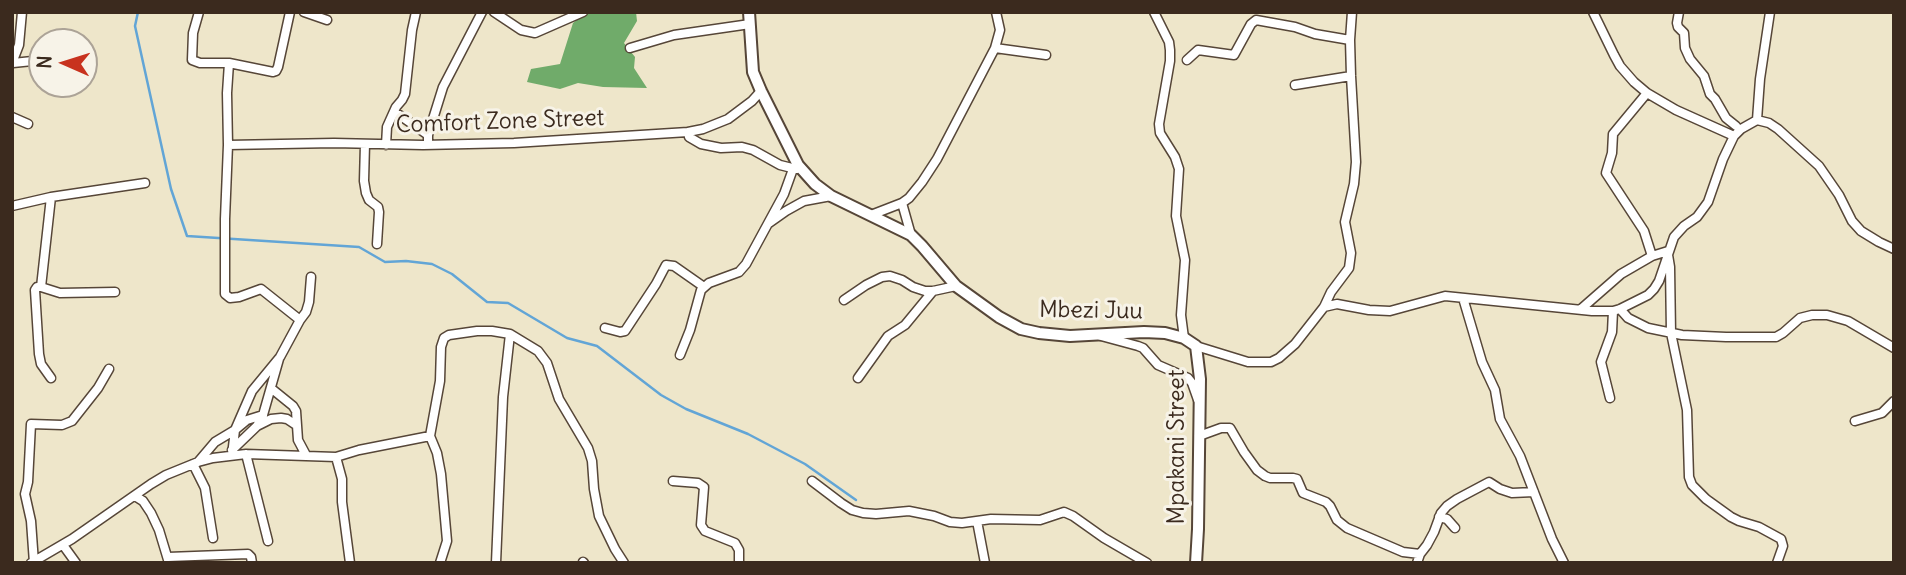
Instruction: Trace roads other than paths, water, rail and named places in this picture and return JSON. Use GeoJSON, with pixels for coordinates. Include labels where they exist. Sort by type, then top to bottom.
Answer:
{"type":"FeatureCollection","features":[{"type":"Feature","properties":{"kind":"street"},"geometry":{"type":"LineString","coordinates":[[13,63],[19,45],[22,12]]}},
{"type":"Feature","properties":{"kind":"street"},"geometry":{"type":"LineString","coordinates":[[199,12],[193,33],[191,59],[200,63],[229,63],[276,71],[290,12]]}},
{"type":"Feature","properties":{"kind":"street"},"geometry":{"type":"LineString","coordinates":[[303,12],[327,20]]}},
{"type":"Feature","properties":{"kind":"street"},"geometry":{"type":"LineString","coordinates":[[386,145],[387,127],[405,94],[416,12]]}},
{"type":"Feature","properties":{"kind":"street"},"geometry":{"type":"LineString","coordinates":[[395,112],[428,140],[443,88],[482,12]]}},
{"type":"Feature","properties":{"kind":"street"},"geometry":{"type":"LineString","coordinates":[[494,12],[521,30],[535,33],[583,12]]}},
{"type":"Feature","properties":{"kind":"street"},"geometry":{"type":"LineString","coordinates":[[871,215],[902,203],[915,193],[937,159],[995,48],[999,30],[996,12]]}},
{"type":"Feature","properties":{"kind":"street"},"geometry":{"type":"LineString","coordinates":[[1154,12],[1170,50],[1159,124],[1160,133],[1179,169],[1176,216],[1185,260],[1181,315],[1184,338]]}},
{"type":"Feature","properties":{"kind":"street"},"geometry":{"type":"LineString","coordinates":[[1196,346],[1242,361],[1258,363],[1279,358],[1295,344],[1325,307],[1331,292],[1349,268],[1351,261],[1345,222],[1356,162],[1350,76],[1352,12]]}},
{"type":"Feature","properties":{"kind":"street"},"geometry":{"type":"LineString","coordinates":[[1593,12],[1620,66],[1647,93],[1676,110],[1721,129],[1735,131],[1753,122],[1769,123],[1819,166],[1852,221],[1879,242],[1894,248]]}},
{"type":"Feature","properties":{"kind":"street"},"geometry":{"type":"LineString","coordinates":[[1679,12],[1678,27],[1684,33],[1685,48],[1690,59],[1704,76],[1710,94],[1735,131]]}},
{"type":"Feature","properties":{"kind":"street"},"geometry":{"type":"LineString","coordinates":[[1753,122],[1769,12]]}},
{"type":"Feature","properties":{"kind":"street"},"geometry":{"type":"LineString","coordinates":[[1187,60],[1198,50],[1234,55],[1258,16],[1315,34],[1350,40]]}},
{"type":"Feature","properties":{"kind":"street"},"geometry":{"type":"LineString","coordinates":[[630,48],[750,18]]}},
{"type":"Feature","properties":{"kind":"street","name":"Mbezi Juu"},"geometry":{"type":"LineString","coordinates":[[750,18],[753,72],[761,91],[798,170],[831,196],[911,236],[956,286],[999,317],[1021,329],[1059,335],[1154,332],[1184,338]]}},
{"type":"Feature","properties":{"kind":"street"},"geometry":{"type":"LineString","coordinates":[[995,48],[1046,55]]}},
{"type":"Feature","properties":{"kind":"street"},"geometry":{"type":"LineString","coordinates":[[229,63],[225,294],[230,298],[239,297],[261,289],[300,320]]}},
{"type":"Feature","properties":{"kind":"street"},"geometry":{"type":"LineString","coordinates":[[1295,85],[1350,76]]}},
{"type":"Feature","properties":{"kind":"street","name":"Comfort Zone Street"},"geometry":{"type":"LineString","coordinates":[[229,145],[386,145],[428,140],[514,143],[688,132],[728,119],[761,91]]}},
{"type":"Feature","properties":{"kind":"street"},"geometry":{"type":"LineString","coordinates":[[1647,93],[1613,134],[1612,153],[1606,173],[1644,231],[1652,256]]}},
{"type":"Feature","properties":{"kind":"street"},"geometry":{"type":"LineString","coordinates":[[12,117],[28,124]]}},
{"type":"Feature","properties":{"kind":"street"},"geometry":{"type":"LineString","coordinates":[[1325,307],[1337,304],[1390,311],[1440,296],[1616,310],[1641,299],[1654,289],[1678,232],[1704,209],[1735,131]]}},
{"type":"Feature","properties":{"kind":"street"},"geometry":{"type":"LineString","coordinates":[[680,355],[704,287],[739,272],[753,254],[766,225],[798,170],[780,165],[742,147],[721,148],[701,144],[689,137],[688,132]]}},
{"type":"Feature","properties":{"kind":"street"},"geometry":{"type":"LineString","coordinates":[[365,144],[366,193],[379,212],[377,244]]}},
{"type":"Feature","properties":{"kind":"street"},"geometry":{"type":"LineString","coordinates":[[12,206],[51,197],[145,183]]}},
{"type":"Feature","properties":{"kind":"street"},"geometry":{"type":"LineString","coordinates":[[766,225],[804,201],[831,196]]}},
{"type":"Feature","properties":{"kind":"street"},"geometry":{"type":"LineString","coordinates":[[41,287],[51,197]]}},
{"type":"Feature","properties":{"kind":"street"},"geometry":{"type":"LineString","coordinates":[[902,203],[911,236]]}},
{"type":"Feature","properties":{"kind":"street"},"geometry":{"type":"LineString","coordinates":[[1581,309],[1621,274],[1652,256],[1668,253]]}},
{"type":"Feature","properties":{"kind":"street"},"geometry":{"type":"LineString","coordinates":[[1668,253],[1671,333],[1687,410],[1689,477],[1692,485],[1731,517],[1782,539],[1782,552],[1777,563]]}},
{"type":"Feature","properties":{"kind":"street"},"geometry":{"type":"LineString","coordinates":[[605,328],[625,331],[666,265],[674,267],[704,287]]}},
{"type":"Feature","properties":{"kind":"street"},"geometry":{"type":"LineString","coordinates":[[844,300],[866,285],[890,276],[902,280],[912,288],[933,291],[956,286]]}},
{"type":"Feature","properties":{"kind":"street"},"geometry":{"type":"LineString","coordinates":[[232,453],[235,430],[251,391],[280,357],[309,302],[311,277]]}},
{"type":"Feature","properties":{"kind":"street"},"geometry":{"type":"LineString","coordinates":[[51,378],[40,364],[35,290],[37,287],[60,293],[115,292]]}},
{"type":"Feature","properties":{"kind":"street"},"geometry":{"type":"LineString","coordinates":[[858,379],[888,336],[905,325],[933,291]]}},
{"type":"Feature","properties":{"kind":"street"},"geometry":{"type":"LineString","coordinates":[[1463,298],[1482,362],[1495,390],[1500,419],[1520,456],[1564,563]]}},
{"type":"Feature","properties":{"kind":"street"},"geometry":{"type":"LineString","coordinates":[[1616,310],[1648,328],[1726,338],[1776,337],[1800,318],[1827,315],[1848,321],[1894,348]]}},
{"type":"Feature","properties":{"kind":"street"},"geometry":{"type":"LineString","coordinates":[[1610,398],[1601,362],[1612,332],[1616,310]]}},
{"type":"Feature","properties":{"kind":"street"},"geometry":{"type":"LineString","coordinates":[[440,563],[447,541],[441,474],[430,436],[440,380],[441,347],[444,338],[449,335],[477,331],[510,334],[538,351],[547,363],[559,398],[588,448],[600,516],[624,563]]}},
{"type":"Feature","properties":{"kind":"street"},"geometry":{"type":"LineString","coordinates":[[496,563],[503,397],[510,334]]}},
{"type":"Feature","properties":{"kind":"street"},"geometry":{"type":"LineString","coordinates":[[1095,334],[1143,348],[1158,365],[1190,381],[1199,403]]}},
{"type":"Feature","properties":{"kind":"street","name":"Mpakani Street"},"geometry":{"type":"LineString","coordinates":[[1184,338],[1196,346],[1199,367],[1196,563]]}},
{"type":"Feature","properties":{"kind":"street"},"geometry":{"type":"LineString","coordinates":[[232,453],[257,426],[263,415],[280,357]]}},
{"type":"Feature","properties":{"kind":"street"},"geometry":{"type":"LineString","coordinates":[[109,369],[72,421],[62,425],[31,424],[25,494],[31,521],[33,562],[63,545],[166,475],[196,463],[232,453],[336,457],[430,436]]}},
{"type":"Feature","properties":{"kind":"street"},"geometry":{"type":"LineString","coordinates":[[265,374],[275,379]]}},
{"type":"Feature","properties":{"kind":"street"},"geometry":{"type":"LineString","coordinates":[[271,389],[296,411],[298,440],[306,455]]}},
{"type":"Feature","properties":{"kind":"street"},"geometry":{"type":"LineString","coordinates":[[1855,422],[1882,413],[1894,401]]}},
{"type":"Feature","properties":{"kind":"street"},"geometry":{"type":"LineString","coordinates":[[196,463],[210,446],[247,420],[263,415]]}},
{"type":"Feature","properties":{"kind":"street"},"geometry":{"type":"LineString","coordinates":[[257,426],[271,419],[281,418],[296,425]]}},
{"type":"Feature","properties":{"kind":"street"},"geometry":{"type":"LineString","coordinates":[[1199,436],[1221,428],[1230,428],[1257,470],[1265,476],[1293,478],[1299,483],[1305,496],[1326,502],[1336,520],[1346,528],[1418,558],[1447,506],[1486,482],[1512,493],[1534,492]]}},
{"type":"Feature","properties":{"kind":"street"},"geometry":{"type":"LineString","coordinates":[[246,454],[268,541]]}},
{"type":"Feature","properties":{"kind":"street"},"geometry":{"type":"LineString","coordinates":[[336,457],[342,479],[342,502],[350,563]]}},
{"type":"Feature","properties":{"kind":"street"},"geometry":{"type":"LineString","coordinates":[[196,463],[205,488],[213,538]]}},
{"type":"Feature","properties":{"kind":"street"},"geometry":{"type":"LineString","coordinates":[[673,481],[698,483],[704,487],[701,525],[705,531],[735,543],[739,550],[739,563]]}},
{"type":"Feature","properties":{"kind":"street"},"geometry":{"type":"LineString","coordinates":[[812,481],[852,510],[863,513],[909,511],[955,523],[991,519],[1032,521],[1046,519],[1058,513],[1068,513],[1147,563]]}},
{"type":"Feature","properties":{"kind":"street"},"geometry":{"type":"LineString","coordinates":[[135,496],[151,513],[168,560],[248,554],[251,563]]}},
{"type":"Feature","properties":{"kind":"street"},"geometry":{"type":"LineString","coordinates":[[1439,517],[1447,519],[1455,528]]}},
{"type":"Feature","properties":{"kind":"street"},"geometry":{"type":"LineString","coordinates":[[977,521],[985,563]]}},
{"type":"Feature","properties":{"kind":"street"},"geometry":{"type":"LineString","coordinates":[[63,545],[76,563]]}},
{"type":"Feature","properties":{"kind":"waterway"},"geometry":{"type":"LineString","coordinates":[[138,12],[135,26],[171,189],[187,236],[359,247],[385,262],[432,264],[452,274],[487,302],[508,303],[567,338],[597,346],[661,395],[686,409],[748,434],[805,464],[856,500]]}}]}
